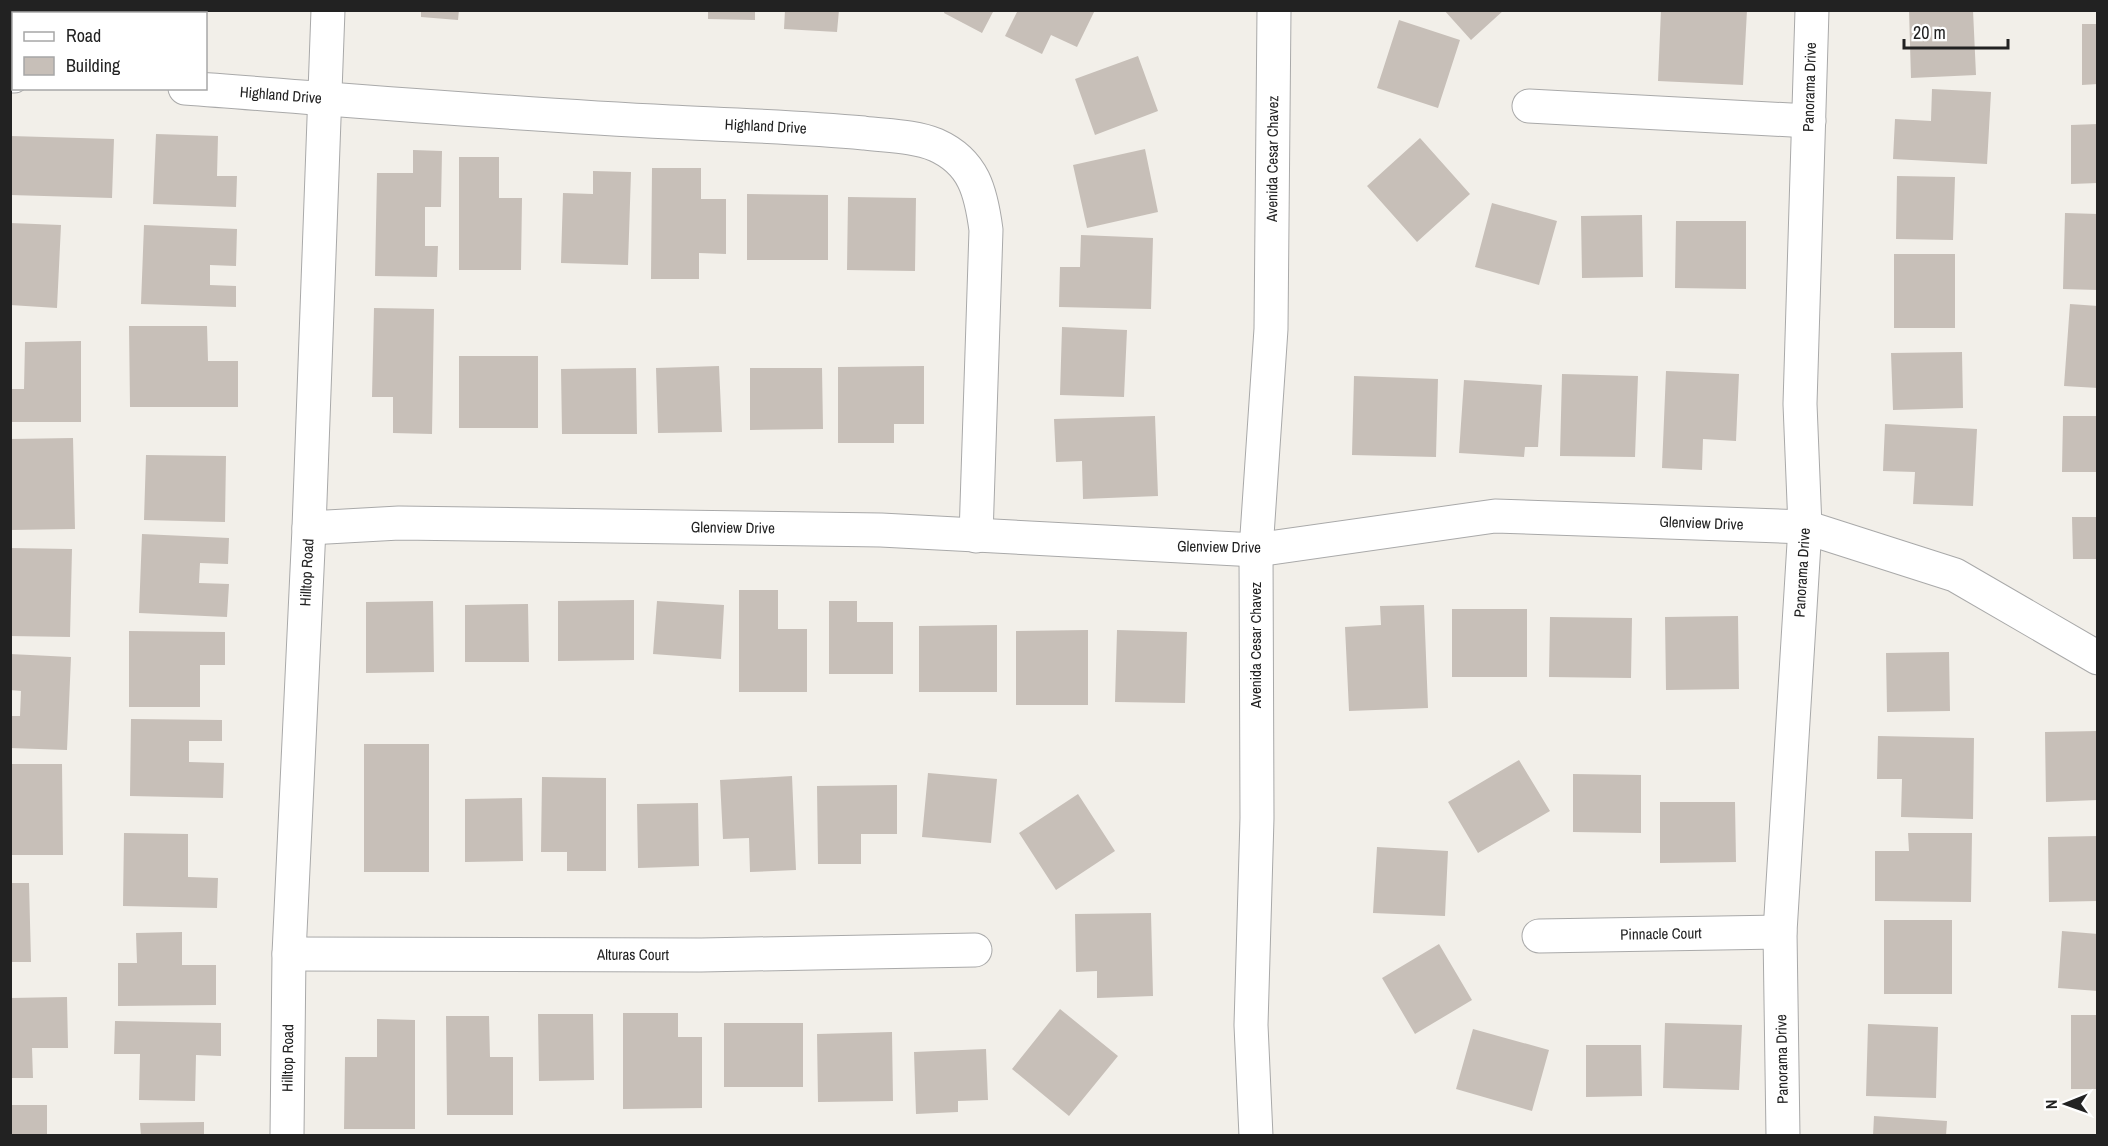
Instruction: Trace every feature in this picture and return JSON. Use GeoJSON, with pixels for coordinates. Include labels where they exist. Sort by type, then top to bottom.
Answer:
{"type":"FeatureCollection","features":[{"type":"Feature","properties":{"kind":"street","name":"Hilltop Road"},"geometry":{"type":"LineString","coordinates":[[287,1136],[289,954],[309,528],[328,10]]}},
{"type":"Feature","properties":{"kind":"street","name":"Avenida Cesar Chavez"},"geometry":{"type":"LineString","coordinates":[[1256,1136],[1251,1025],[1257,818],[1256,550],[1271,328],[1274,10]]}},
{"type":"Feature","properties":{"kind":"street","name":"Panorama Drive"},"geometry":{"type":"LineString","coordinates":[[1783,1136],[1780,932],[1805,527],[1800,404],[1812,10]]}},
{"type":"Feature","properties":{"kind":"street","name":"Highland Drive"},"geometry":{"type":"LineString","coordinates":[[207,90],[526,115],[825,129],[910,138],[935,145],[951,154],[962,163],[977,185],[986,230],[976,536]]}},
{"type":"Feature","properties":{"kind":"street"},"geometry":{"type":"LineString","coordinates":[[1529,106],[1809,121]]}},
{"type":"Feature","properties":{"kind":"street","name":"Glenview Drive"},"geometry":{"type":"LineString","coordinates":[[309,528],[399,523],[881,530],[1256,550],[1495,516],[1805,527],[1954,575],[2097,658]]}},
{"type":"Feature","properties":{"kind":"street","name":"Pinnacle Court"},"geometry":{"type":"LineString","coordinates":[[1539,936],[1780,932]]}},
{"type":"Feature","properties":{"kind":"street","name":"Alturas Court"},"geometry":{"type":"LineString","coordinates":[[289,954],[701,955],[975,950]]}},
{"type":"Feature","properties":{"kind":"building"},"geometry":{"type":"Polygon","coordinates":[[[421,10],[459,10],[458,20],[421,17],[421,10]]]}},
{"type":"Feature","properties":{"kind":"building"},"geometry":{"type":"Polygon","coordinates":[[[708,10],[755,10],[755,20],[708,19],[708,10]]]}},
{"type":"Feature","properties":{"kind":"building"},"geometry":{"type":"Polygon","coordinates":[[[785,10],[839,10],[837,32],[784,29],[785,10]]]}},
{"type":"Feature","properties":{"kind":"building"},"geometry":{"type":"Polygon","coordinates":[[[945,10],[994,10],[982,33],[944,13],[945,10]]]}},
{"type":"Feature","properties":{"kind":"building"},"geometry":{"type":"Polygon","coordinates":[[[1018,10],[1095,10],[1077,47],[1051,35],[1042,54],[1005,36],[1018,10]]]}},
{"type":"Feature","properties":{"kind":"building"},"geometry":{"type":"Polygon","coordinates":[[[1444,10],[1504,10],[1471,40],[1444,10]]]}},
{"type":"Feature","properties":{"kind":"building"},"geometry":{"type":"Polygon","coordinates":[[[1661,10],[1747,10],[1743,85],[1658,81],[1661,10]]]}},
{"type":"Feature","properties":{"kind":"building"},"geometry":{"type":"Polygon","coordinates":[[[1909,10],[1973,10],[1976,75],[1911,78],[1909,10]]]}},
{"type":"Feature","properties":{"kind":"building"},"geometry":{"type":"Polygon","coordinates":[[[1399,20],[1460,40],[1438,108],[1377,88],[1399,20]]]}},
{"type":"Feature","properties":{"kind":"building"},"geometry":{"type":"Polygon","coordinates":[[[2082,24],[2098,24],[2098,84],[2082,85],[2082,24]]]}},
{"type":"Feature","properties":{"kind":"building"},"geometry":{"type":"Polygon","coordinates":[[[1138,56],[1158,111],[1095,135],[1075,79],[1138,56]]]}},
{"type":"Feature","properties":{"kind":"building"},"geometry":{"type":"Polygon","coordinates":[[[1932,89],[1991,92],[1987,164],[1893,159],[1895,119],[1931,121],[1932,89]]]}},
{"type":"Feature","properties":{"kind":"building"},"geometry":{"type":"Polygon","coordinates":[[[2098,124],[2098,183],[2071,184],[2071,125],[2098,124]]]}},
{"type":"Feature","properties":{"kind":"building"},"geometry":{"type":"Polygon","coordinates":[[[156,134],[218,136],[217,176],[237,176],[236,207],[153,204],[156,134]]]}},
{"type":"Feature","properties":{"kind":"building"},"geometry":{"type":"Polygon","coordinates":[[[10,136],[114,139],[112,198],[10,195],[10,136]]]}},
{"type":"Feature","properties":{"kind":"building"},"geometry":{"type":"Polygon","coordinates":[[[1420,138],[1470,194],[1417,242],[1367,186],[1420,138]]]}},
{"type":"Feature","properties":{"kind":"building"},"geometry":{"type":"Polygon","coordinates":[[[1145,149],[1158,212],[1087,228],[1073,165],[1145,149]]]}},
{"type":"Feature","properties":{"kind":"building"},"geometry":{"type":"Polygon","coordinates":[[[413,150],[442,151],[441,207],[425,207],[425,246],[438,246],[437,277],[375,276],[377,173],[413,173],[413,150]]]}},
{"type":"Feature","properties":{"kind":"building"},"geometry":{"type":"Polygon","coordinates":[[[459,157],[499,157],[499,198],[522,198],[521,270],[459,270],[459,157]]]}},
{"type":"Feature","properties":{"kind":"building"},"geometry":{"type":"Polygon","coordinates":[[[652,168],[701,168],[701,199],[726,199],[726,254],[699,253],[699,279],[651,279],[652,168]]]}},
{"type":"Feature","properties":{"kind":"building"},"geometry":{"type":"Polygon","coordinates":[[[593,171],[631,172],[628,265],[561,263],[563,193],[593,194],[593,171]]]}},
{"type":"Feature","properties":{"kind":"building"},"geometry":{"type":"Polygon","coordinates":[[[1897,176],[1955,177],[1953,240],[1896,239],[1897,176]]]}},
{"type":"Feature","properties":{"kind":"building"},"geometry":{"type":"Polygon","coordinates":[[[747,194],[828,195],[828,260],[747,260],[747,194]]]}},
{"type":"Feature","properties":{"kind":"building"},"geometry":{"type":"Polygon","coordinates":[[[848,197],[916,198],[915,271],[847,270],[848,197]]]}},
{"type":"Feature","properties":{"kind":"building"},"geometry":{"type":"Polygon","coordinates":[[[1492,203],[1557,221],[1539,285],[1475,267],[1492,203]]]}},
{"type":"Feature","properties":{"kind":"building"},"geometry":{"type":"Polygon","coordinates":[[[2065,213],[2098,214],[2098,290],[2063,289],[2065,213]]]}},
{"type":"Feature","properties":{"kind":"building"},"geometry":{"type":"Polygon","coordinates":[[[1642,215],[1643,277],[1582,278],[1581,216],[1642,215]]]}},
{"type":"Feature","properties":{"kind":"building"},"geometry":{"type":"Polygon","coordinates":[[[1676,221],[1746,221],[1746,289],[1675,288],[1676,221]]]}},
{"type":"Feature","properties":{"kind":"building"},"geometry":{"type":"Polygon","coordinates":[[[10,223],[61,225],[57,308],[10,305],[10,223]]]}},
{"type":"Feature","properties":{"kind":"building"},"geometry":{"type":"Polygon","coordinates":[[[144,225],[237,229],[236,266],[210,265],[210,285],[236,286],[236,307],[141,304],[144,225]]]}},
{"type":"Feature","properties":{"kind":"building"},"geometry":{"type":"Polygon","coordinates":[[[1081,235],[1153,238],[1151,309],[1059,307],[1060,267],[1080,267],[1081,235]]]}},
{"type":"Feature","properties":{"kind":"building"},"geometry":{"type":"Polygon","coordinates":[[[1894,254],[1955,254],[1955,328],[1894,328],[1894,254]]]}},
{"type":"Feature","properties":{"kind":"building"},"geometry":{"type":"Polygon","coordinates":[[[2070,304],[2098,306],[2098,388],[2064,386],[2070,304]]]}},
{"type":"Feature","properties":{"kind":"building"},"geometry":{"type":"Polygon","coordinates":[[[374,308],[434,309],[432,434],[393,433],[393,397],[372,397],[374,308]]]}},
{"type":"Feature","properties":{"kind":"building"},"geometry":{"type":"Polygon","coordinates":[[[129,326],[207,326],[208,361],[238,361],[238,407],[130,407],[129,326]]]}},
{"type":"Feature","properties":{"kind":"building"},"geometry":{"type":"Polygon","coordinates":[[[1062,327],[1127,330],[1124,397],[1060,395],[1062,327]]]}},
{"type":"Feature","properties":{"kind":"building"},"geometry":{"type":"Polygon","coordinates":[[[81,341],[81,422],[10,422],[10,389],[24,389],[25,342],[81,341]]]}},
{"type":"Feature","properties":{"kind":"building"},"geometry":{"type":"Polygon","coordinates":[[[1962,352],[1963,408],[1893,410],[1891,353],[1962,352]]]}},
{"type":"Feature","properties":{"kind":"building"},"geometry":{"type":"Polygon","coordinates":[[[459,356],[538,356],[538,428],[459,428],[459,356]]]}},
{"type":"Feature","properties":{"kind":"building"},"geometry":{"type":"Polygon","coordinates":[[[719,366],[722,432],[658,433],[656,368],[719,366]]]}},
{"type":"Feature","properties":{"kind":"building"},"geometry":{"type":"Polygon","coordinates":[[[924,366],[924,424],[894,424],[894,443],[838,443],[838,367],[924,366]]]}},
{"type":"Feature","properties":{"kind":"building"},"geometry":{"type":"Polygon","coordinates":[[[636,368],[637,434],[562,434],[561,369],[636,368]]]}},
{"type":"Feature","properties":{"kind":"building"},"geometry":{"type":"Polygon","coordinates":[[[750,368],[822,368],[823,429],[750,430],[750,368]]]}},
{"type":"Feature","properties":{"kind":"building"},"geometry":{"type":"Polygon","coordinates":[[[1666,371],[1739,374],[1736,441],[1703,439],[1702,470],[1662,468],[1666,371]]]}},
{"type":"Feature","properties":{"kind":"building"},"geometry":{"type":"Polygon","coordinates":[[[1562,374],[1638,376],[1635,457],[1560,456],[1562,374]]]}},
{"type":"Feature","properties":{"kind":"building"},"geometry":{"type":"Polygon","coordinates":[[[1354,376],[1438,379],[1436,457],[1352,455],[1354,376]]]}},
{"type":"Feature","properties":{"kind":"building"},"geometry":{"type":"Polygon","coordinates":[[[1464,380],[1542,385],[1538,447],[1525,447],[1524,457],[1459,453],[1464,380]]]}},
{"type":"Feature","properties":{"kind":"building"},"geometry":{"type":"Polygon","coordinates":[[[1155,416],[1158,496],[1083,499],[1082,461],[1056,462],[1054,419],[1155,416]]]}},
{"type":"Feature","properties":{"kind":"building"},"geometry":{"type":"Polygon","coordinates":[[[2063,416],[2098,416],[2098,472],[2062,472],[2063,416]]]}},
{"type":"Feature","properties":{"kind":"building"},"geometry":{"type":"Polygon","coordinates":[[[1885,424],[1977,429],[1973,506],[1913,504],[1915,472],[1883,471],[1885,424]]]}},
{"type":"Feature","properties":{"kind":"building"},"geometry":{"type":"Polygon","coordinates":[[[73,438],[75,529],[10,530],[10,439],[73,438]]]}},
{"type":"Feature","properties":{"kind":"building"},"geometry":{"type":"Polygon","coordinates":[[[146,455],[226,456],[225,522],[144,520],[146,455]]]}},
{"type":"Feature","properties":{"kind":"building"},"geometry":{"type":"Polygon","coordinates":[[[2072,517],[2098,517],[2098,559],[2073,559],[2072,517]]]}},
{"type":"Feature","properties":{"kind":"building"},"geometry":{"type":"Polygon","coordinates":[[[142,534],[229,538],[228,564],[200,563],[199,583],[229,584],[227,617],[139,613],[142,534]]]}},
{"type":"Feature","properties":{"kind":"building"},"geometry":{"type":"Polygon","coordinates":[[[10,548],[72,549],[70,637],[10,636],[10,548]]]}},
{"type":"Feature","properties":{"kind":"building"},"geometry":{"type":"Polygon","coordinates":[[[739,590],[778,590],[778,629],[807,629],[807,692],[739,692],[739,590]]]}},
{"type":"Feature","properties":{"kind":"building"},"geometry":{"type":"Polygon","coordinates":[[[634,600],[634,660],[558,661],[558,601],[634,600]]]}},
{"type":"Feature","properties":{"kind":"building"},"geometry":{"type":"Polygon","coordinates":[[[433,601],[434,672],[366,673],[366,602],[433,601]]]}},
{"type":"Feature","properties":{"kind":"building"},"geometry":{"type":"Polygon","coordinates":[[[657,601],[724,605],[721,659],[653,654],[657,601]]]}},
{"type":"Feature","properties":{"kind":"building"},"geometry":{"type":"Polygon","coordinates":[[[829,601],[857,601],[857,622],[893,622],[893,674],[829,674],[829,601]]]}},
{"type":"Feature","properties":{"kind":"building"},"geometry":{"type":"Polygon","coordinates":[[[528,604],[529,662],[465,662],[465,605],[528,604]]]}},
{"type":"Feature","properties":{"kind":"building"},"geometry":{"type":"Polygon","coordinates":[[[1424,605],[1428,708],[1349,711],[1345,627],[1381,625],[1380,606],[1424,605]]]}},
{"type":"Feature","properties":{"kind":"building"},"geometry":{"type":"Polygon","coordinates":[[[1452,609],[1527,609],[1527,677],[1452,677],[1452,609]]]}},
{"type":"Feature","properties":{"kind":"building"},"geometry":{"type":"Polygon","coordinates":[[[1738,616],[1739,689],[1666,690],[1665,617],[1738,616]]]}},
{"type":"Feature","properties":{"kind":"building"},"geometry":{"type":"Polygon","coordinates":[[[1550,617],[1632,618],[1631,678],[1549,677],[1550,617]]]}},
{"type":"Feature","properties":{"kind":"building"},"geometry":{"type":"Polygon","coordinates":[[[997,625],[997,692],[919,692],[919,626],[997,625]]]}},
{"type":"Feature","properties":{"kind":"building"},"geometry":{"type":"Polygon","coordinates":[[[1088,630],[1088,705],[1016,705],[1016,631],[1088,630]]]}},
{"type":"Feature","properties":{"kind":"building"},"geometry":{"type":"Polygon","coordinates":[[[1117,630],[1187,632],[1185,703],[1115,702],[1117,630]]]}},
{"type":"Feature","properties":{"kind":"building"},"geometry":{"type":"Polygon","coordinates":[[[129,631],[225,632],[225,665],[200,665],[200,707],[129,707],[129,631]]]}},
{"type":"Feature","properties":{"kind":"building"},"geometry":{"type":"Polygon","coordinates":[[[1949,652],[1950,711],[1887,712],[1886,653],[1949,652]]]}},
{"type":"Feature","properties":{"kind":"building"},"geometry":{"type":"Polygon","coordinates":[[[10,654],[71,657],[67,750],[10,748],[10,716],[20,716],[21,691],[10,690],[10,654]]]}},
{"type":"Feature","properties":{"kind":"building"},"geometry":{"type":"Polygon","coordinates":[[[131,719],[222,720],[222,741],[189,741],[189,762],[224,763],[223,798],[130,796],[131,719]]]}},
{"type":"Feature","properties":{"kind":"building"},"geometry":{"type":"Polygon","coordinates":[[[2098,731],[2098,800],[2046,802],[2045,732],[2098,731]]]}},
{"type":"Feature","properties":{"kind":"building"},"geometry":{"type":"Polygon","coordinates":[[[1878,736],[1974,738],[1973,819],[1901,817],[1902,779],[1877,779],[1878,736]]]}},
{"type":"Feature","properties":{"kind":"building"},"geometry":{"type":"Polygon","coordinates":[[[364,744],[429,744],[429,872],[364,872],[364,744]]]}},
{"type":"Feature","properties":{"kind":"building"},"geometry":{"type":"Polygon","coordinates":[[[1519,760],[1550,811],[1478,853],[1448,802],[1519,760]]]}},
{"type":"Feature","properties":{"kind":"building"},"geometry":{"type":"Polygon","coordinates":[[[10,764],[62,764],[63,855],[10,855],[10,764]]]}},
{"type":"Feature","properties":{"kind":"building"},"geometry":{"type":"Polygon","coordinates":[[[928,773],[997,779],[991,843],[922,837],[928,773]]]}},
{"type":"Feature","properties":{"kind":"building"},"geometry":{"type":"Polygon","coordinates":[[[1573,774],[1641,775],[1641,833],[1573,832],[1573,774]]]}},
{"type":"Feature","properties":{"kind":"building"},"geometry":{"type":"Polygon","coordinates":[[[792,776],[796,870],[750,872],[749,838],[723,839],[720,780],[792,776]]]}},
{"type":"Feature","properties":{"kind":"building"},"geometry":{"type":"Polygon","coordinates":[[[542,777],[606,778],[606,871],[567,871],[567,852],[541,852],[542,777]]]}},
{"type":"Feature","properties":{"kind":"building"},"geometry":{"type":"Polygon","coordinates":[[[897,785],[897,834],[861,834],[861,864],[818,864],[817,786],[897,785]]]}},
{"type":"Feature","properties":{"kind":"building"},"geometry":{"type":"Polygon","coordinates":[[[1078,794],[1115,851],[1056,890],[1019,833],[1078,794]]]}},
{"type":"Feature","properties":{"kind":"building"},"geometry":{"type":"Polygon","coordinates":[[[522,798],[523,861],[465,862],[465,799],[522,798]]]}},
{"type":"Feature","properties":{"kind":"building"},"geometry":{"type":"Polygon","coordinates":[[[1660,802],[1735,802],[1736,862],[1660,863],[1660,802]]]}},
{"type":"Feature","properties":{"kind":"building"},"geometry":{"type":"Polygon","coordinates":[[[698,803],[699,866],[638,868],[637,804],[698,803]]]}},
{"type":"Feature","properties":{"kind":"building"},"geometry":{"type":"Polygon","coordinates":[[[124,833],[188,834],[188,877],[218,878],[217,908],[123,906],[124,833]]]}},
{"type":"Feature","properties":{"kind":"building"},"geometry":{"type":"Polygon","coordinates":[[[1908,833],[1972,833],[1971,902],[1875,901],[1875,851],[1909,851],[1908,833]]]}},
{"type":"Feature","properties":{"kind":"building"},"geometry":{"type":"Polygon","coordinates":[[[2098,836],[2097,901],[2049,902],[2048,837],[2098,836]]]}},
{"type":"Feature","properties":{"kind":"building"},"geometry":{"type":"Polygon","coordinates":[[[1377,847],[1448,851],[1445,916],[1373,913],[1377,847]]]}},
{"type":"Feature","properties":{"kind":"building"},"geometry":{"type":"Polygon","coordinates":[[[10,883],[29,883],[31,962],[10,962],[10,883]]]}},
{"type":"Feature","properties":{"kind":"building"},"geometry":{"type":"Polygon","coordinates":[[[1151,913],[1153,996],[1097,998],[1097,971],[1076,972],[1075,914],[1151,913]]]}},
{"type":"Feature","properties":{"kind":"building"},"geometry":{"type":"Polygon","coordinates":[[[1884,920],[1952,920],[1952,994],[1884,994],[1884,920]]]}},
{"type":"Feature","properties":{"kind":"building"},"geometry":{"type":"Polygon","coordinates":[[[2062,931],[2098,934],[2098,991],[2058,988],[2062,931]]]}},
{"type":"Feature","properties":{"kind":"building"},"geometry":{"type":"Polygon","coordinates":[[[182,932],[182,965],[216,965],[216,1005],[118,1006],[118,963],[137,963],[136,933],[182,932]]]}},
{"type":"Feature","properties":{"kind":"building"},"geometry":{"type":"Polygon","coordinates":[[[1439,944],[1472,1000],[1415,1034],[1382,978],[1439,944]]]}},
{"type":"Feature","properties":{"kind":"building"},"geometry":{"type":"Polygon","coordinates":[[[67,997],[68,1048],[32,1048],[33,1078],[10,1078],[10,998],[67,997]]]}},
{"type":"Feature","properties":{"kind":"building"},"geometry":{"type":"Polygon","coordinates":[[[1060,1009],[1118,1056],[1069,1116],[1012,1069],[1060,1009]]]}},
{"type":"Feature","properties":{"kind":"building"},"geometry":{"type":"Polygon","coordinates":[[[623,1013],[678,1013],[678,1037],[702,1037],[702,1108],[623,1109],[623,1013]]]}},
{"type":"Feature","properties":{"kind":"building"},"geometry":{"type":"Polygon","coordinates":[[[538,1014],[593,1014],[594,1080],[539,1081],[538,1014]]]}},
{"type":"Feature","properties":{"kind":"building"},"geometry":{"type":"Polygon","coordinates":[[[2071,1015],[2098,1015],[2098,1089],[2071,1089],[2071,1015]]]}},
{"type":"Feature","properties":{"kind":"building"},"geometry":{"type":"Polygon","coordinates":[[[446,1016],[489,1016],[490,1057],[513,1057],[513,1115],[447,1115],[446,1016]]]}},
{"type":"Feature","properties":{"kind":"building"},"geometry":{"type":"Polygon","coordinates":[[[377,1019],[415,1020],[415,1129],[344,1129],[345,1057],[377,1057],[377,1019]]]}},
{"type":"Feature","properties":{"kind":"building"},"geometry":{"type":"Polygon","coordinates":[[[115,1021],[221,1023],[221,1056],[196,1055],[195,1101],[139,1100],[140,1054],[114,1054],[115,1021]]]}},
{"type":"Feature","properties":{"kind":"building"},"geometry":{"type":"Polygon","coordinates":[[[724,1023],[803,1023],[803,1087],[724,1087],[724,1023]]]}},
{"type":"Feature","properties":{"kind":"building"},"geometry":{"type":"Polygon","coordinates":[[[1665,1023],[1742,1025],[1739,1090],[1663,1088],[1665,1023]]]}},
{"type":"Feature","properties":{"kind":"building"},"geometry":{"type":"Polygon","coordinates":[[[1868,1024],[1938,1027],[1936,1098],[1866,1096],[1868,1024]]]}},
{"type":"Feature","properties":{"kind":"building"},"geometry":{"type":"Polygon","coordinates":[[[1473,1029],[1549,1050],[1532,1111],[1456,1089],[1473,1029]]]}},
{"type":"Feature","properties":{"kind":"building"},"geometry":{"type":"Polygon","coordinates":[[[892,1032],[893,1101],[818,1102],[817,1034],[892,1032]]]}},
{"type":"Feature","properties":{"kind":"building"},"geometry":{"type":"Polygon","coordinates":[[[1586,1045],[1641,1045],[1642,1096],[1586,1097],[1586,1045]]]}},
{"type":"Feature","properties":{"kind":"building"},"geometry":{"type":"Polygon","coordinates":[[[986,1049],[988,1100],[958,1101],[958,1112],[916,1114],[914,1052],[986,1049]]]}},
{"type":"Feature","properties":{"kind":"building"},"geometry":{"type":"Polygon","coordinates":[[[10,1105],[47,1105],[47,1136],[10,1136],[10,1105]]]}},
{"type":"Feature","properties":{"kind":"building"},"geometry":{"type":"Polygon","coordinates":[[[1874,1116],[1947,1121],[1946,1136],[1873,1136],[1874,1116]]]}},
{"type":"Feature","properties":{"kind":"building"},"geometry":{"type":"Polygon","coordinates":[[[204,1122],[204,1136],[141,1136],[140,1123],[204,1122]]]}}]}
